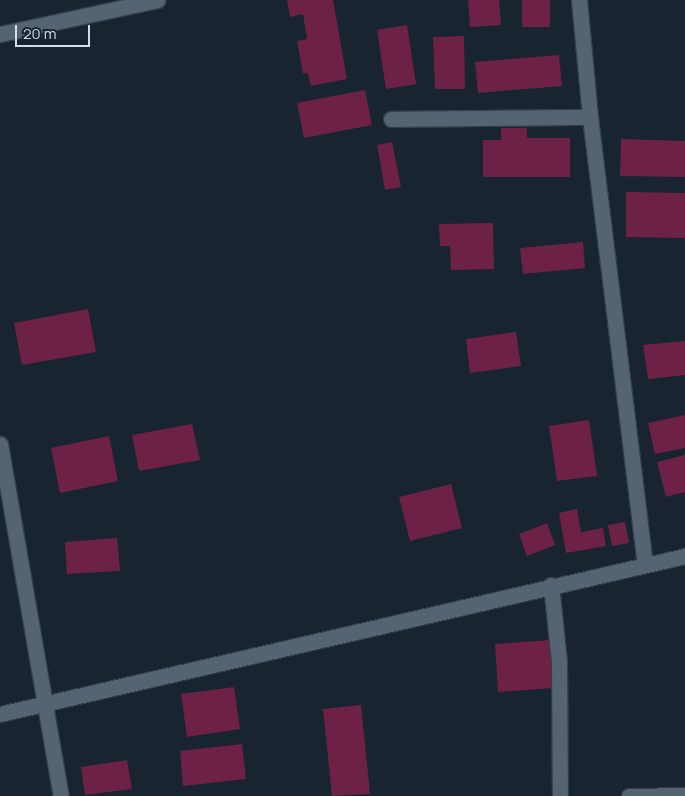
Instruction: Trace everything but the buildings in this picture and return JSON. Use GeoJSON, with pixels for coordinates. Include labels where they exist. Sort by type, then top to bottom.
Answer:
{"type":"FeatureCollection","features":[{"type":"Feature","properties":{"kind":"street"},"geometry":{"type":"LineString","coordinates":[[0,34],[157,0]]}},
{"type":"Feature","properties":{"kind":"street"},"geometry":{"type":"LineString","coordinates":[[579,0],[590,117],[645,564]]}},
{"type":"Feature","properties":{"kind":"street"},"geometry":{"type":"LineString","coordinates":[[391,119],[590,117]]}},
{"type":"Feature","properties":{"kind":"street"},"geometry":{"type":"LineString","coordinates":[[0,444],[61,796]]}},
{"type":"Feature","properties":{"kind":"street"},"geometry":{"type":"LineString","coordinates":[[0,714],[46,706],[551,585],[685,556]]}},
{"type":"Feature","properties":{"kind":"street"},"geometry":{"type":"LineString","coordinates":[[551,585],[559,661],[560,796]]}},
{"type":"Feature","properties":{"kind":"street"},"geometry":{"type":"LineString","coordinates":[[630,796],[685,795]]}}]}
